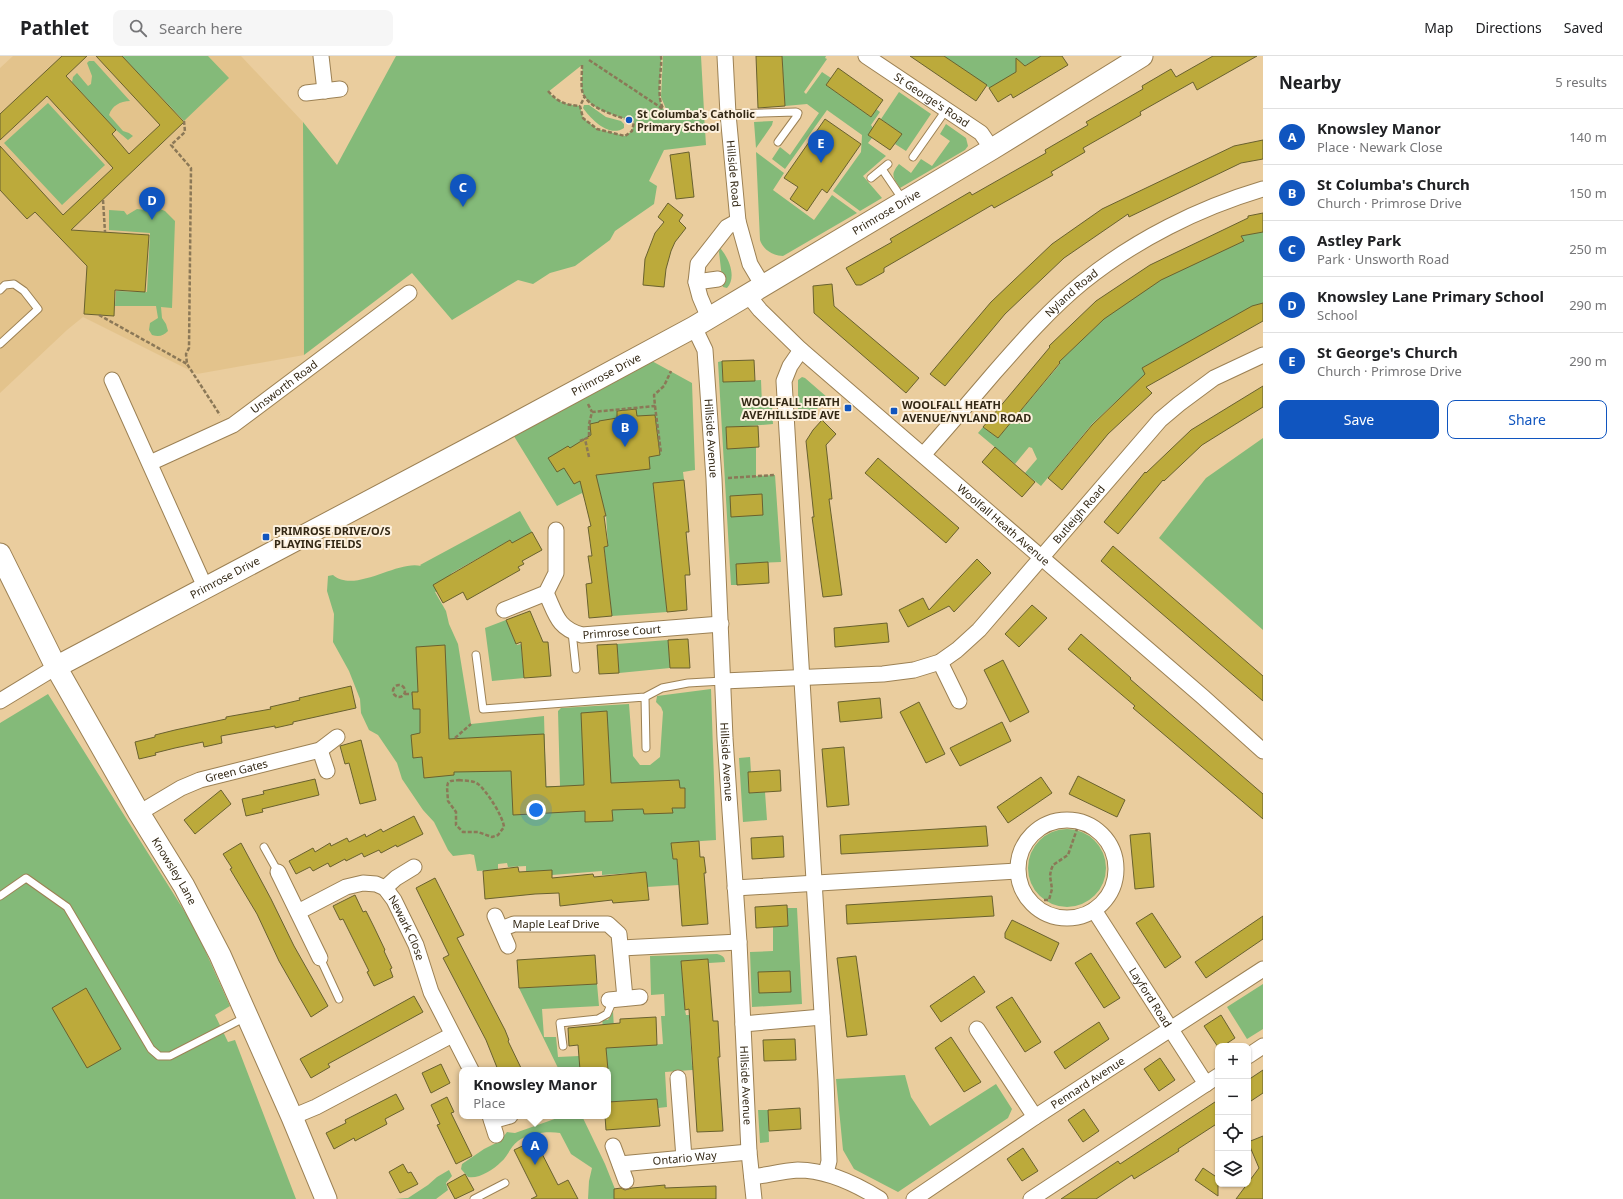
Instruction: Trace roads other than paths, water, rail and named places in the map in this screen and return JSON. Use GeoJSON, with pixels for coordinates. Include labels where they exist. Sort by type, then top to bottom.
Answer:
{"type":"FeatureCollection","features":[{"type":"Feature","properties":{"kind":"street"},"geometry":{"type":"LineString","coordinates":[[306,93],[333,90],[322,56]]}},
{"type":"Feature","properties":{"kind":"street","name":"Hillside Road"},"geometry":{"type":"LineString","coordinates":[[725,56],[728,114],[738,221],[750,264],[755,291]]}},
{"type":"Feature","properties":{"kind":"street","name":"St George's Road"},"geometry":{"type":"LineString","coordinates":[[866,56],[981,133],[992,149]]}},
{"type":"Feature","properties":{"kind":"street","name":"Primrose Drive"},"geometry":{"type":"LineString","coordinates":[[56,667],[494,435],[701,322],[992,149],[1142,56]]}},
{"type":"Feature","properties":{"kind":"street","name":"Nyland Road"},"geometry":{"type":"LineString","coordinates":[[923,455],[1034,328],[1083,282],[1123,254],[1186,218],[1238,196],[1263,189]]}},
{"type":"Feature","properties":{"kind":"street"},"geometry":{"type":"LineString","coordinates":[[718,279],[696,282],[698,264],[727,228],[738,221]]}},
{"type":"Feature","properties":{"kind":"street","name":"Hillside Avenue"},"geometry":{"type":"LineString","coordinates":[[696,282],[700,297],[701,322],[705,350],[714,478],[734,888],[739,942],[749,1152],[754,1199]]}},
{"type":"Feature","properties":{"kind":"street","name":"Woolfall Heath Avenue"},"geometry":{"type":"LineString","coordinates":[[755,291],[760,310],[801,350],[1263,751]]}},
{"type":"Feature","properties":{"kind":"street","name":"Unsworth Road"},"geometry":{"type":"LineString","coordinates":[[150,463],[233,425],[409,293]]}},
{"type":"Feature","properties":{"kind":"street"},"geometry":{"type":"LineString","coordinates":[[801,350],[790,366],[784,381],[822,1017],[829,1161],[826,1173]]}},
{"type":"Feature","properties":{"kind":"street","name":"Butleigh Road"},"geometry":{"type":"LineString","coordinates":[[723,682],[883,674],[914,670],[940,662],[957,650],[978,630],[1042,558],[1160,420],[1214,378],[1263,355]]}},
{"type":"Feature","properties":{"kind":"street"},"geometry":{"type":"LineString","coordinates":[[112,380],[206,587]]}},
{"type":"Feature","properties":{"kind":"street"},"geometry":{"type":"LineString","coordinates":[[504,610],[546,593],[556,573],[556,530]]}},
{"type":"Feature","properties":{"kind":"street","name":"Knowsley Lane"},"geometry":{"type":"LineString","coordinates":[[0,554],[56,667],[139,813],[184,886],[220,955],[292,1117],[326,1199]]}},
{"type":"Feature","properties":{"kind":"street","name":"Primrose Court"},"geometry":{"type":"LineString","coordinates":[[546,593],[562,625],[572,632],[582,635],[721,624]]}},
{"type":"Feature","properties":{"kind":"street"},"geometry":{"type":"LineString","coordinates":[[940,662],[959,701]]}},
{"type":"Feature","properties":{"kind":"street"},"geometry":{"type":"LineString","coordinates":[[0,701],[56,667]]}},
{"type":"Feature","properties":{"kind":"street","name":"Green Gates"},"geometry":{"type":"LineString","coordinates":[[139,813],[181,788],[200,780],[320,750],[337,737]]}},
{"type":"Feature","properties":{"kind":"street"},"geometry":{"type":"LineString","coordinates":[[320,750],[327,771]]}},
{"type":"Feature","properties":{"kind":"street"},"geometry":{"type":"LineString","coordinates":[[1066,819],[1082,821],[1096,829],[1107,840],[1114,854],[1116,870],[1113,886],[1106,899],[1094,910],[1080,916],[1066,918],[1051,916],[1038,909],[1027,898],[1020,885],[1017,871],[1019,855],[1022,848],[1037,829],[1051,822],[1066,819]]}},
{"type":"Feature","properties":{"kind":"street"},"geometry":{"type":"LineString","coordinates":[[385,888],[396,878],[414,867]]}},
{"type":"Feature","properties":{"kind":"street"},"geometry":{"type":"LineString","coordinates":[[734,888],[1017,871]]}},
{"type":"Feature","properties":{"kind":"street"},"geometry":{"type":"LineString","coordinates":[[278,872],[320,958]]}},
{"type":"Feature","properties":{"kind":"street","name":"Newark Close"},"geometry":{"type":"LineString","coordinates":[[298,912],[346,887],[363,883],[376,884],[385,888],[394,900],[416,945],[431,992],[469,1067]]}},
{"type":"Feature","properties":{"kind":"street","name":"Layford Road"},"geometry":{"type":"LineString","coordinates":[[1094,910],[1172,1029],[1212,1080]]}},
{"type":"Feature","properties":{"kind":"street","name":"Maple Leaf Drive"},"geometry":{"type":"LineString","coordinates":[[508,946],[498,923],[608,924],[619,934],[621,948],[615,999]]}},
{"type":"Feature","properties":{"kind":"street"},"geometry":{"type":"LineString","coordinates":[[621,948],[739,942]]}},
{"type":"Feature","properties":{"kind":"street","name":"Pennard Avenue"},"geometry":{"type":"LineString","coordinates":[[914,1199],[1035,1117],[1172,1029],[1263,968]]}},
{"type":"Feature","properties":{"kind":"street"},"geometry":{"type":"LineString","coordinates":[[615,999],[640,996]]}},
{"type":"Feature","properties":{"kind":"street"},"geometry":{"type":"LineString","coordinates":[[743,1024],[822,1017]]}},
{"type":"Feature","properties":{"kind":"street"},"geometry":{"type":"LineString","coordinates":[[977,1029],[1035,1117]]}},
{"type":"Feature","properties":{"kind":"street"},"geometry":{"type":"LineString","coordinates":[[292,1117],[316,1107],[452,1035]]}},
{"type":"Feature","properties":{"kind":"street"},"geometry":{"type":"LineString","coordinates":[[1251,1054],[1263,1046]]}},
{"type":"Feature","properties":{"kind":"street"},"geometry":{"type":"LineString","coordinates":[[678,1078],[684,1158]]}},
{"type":"Feature","properties":{"kind":"street"},"geometry":{"type":"LineString","coordinates":[[1031,1199],[1212,1080]]}},
{"type":"Feature","properties":{"kind":"street"},"geometry":{"type":"LineString","coordinates":[[492,1124],[503,1119]]}},
{"type":"Feature","properties":{"kind":"street"},"geometry":{"type":"LineString","coordinates":[[613,1146],[626,1181]]}},
{"type":"Feature","properties":{"kind":"street","name":"Ontario Way"},"geometry":{"type":"LineString","coordinates":[[620,1164],[749,1152]]}},
{"type":"Feature","properties":{"kind":"street"},"geometry":{"type":"LineString","coordinates":[[752,1177],[798,1170],[826,1173],[864,1189],[880,1199]]}},
{"type":"Feature","properties":{"kind":"lane"},"geometry":{"type":"LineString","coordinates":[[913,157],[946,110]]}},
{"type":"Feature","properties":{"kind":"lane"},"geometry":{"type":"LineString","coordinates":[[728,114],[798,113],[778,142]]}},
{"type":"Feature","properties":{"kind":"lane"},"geometry":{"type":"LineString","coordinates":[[871,178],[888,164]]}},
{"type":"Feature","properties":{"kind":"lane"},"geometry":{"type":"LineString","coordinates":[[882,169],[904,201]]}},
{"type":"Feature","properties":{"kind":"lane"},"geometry":{"type":"LineString","coordinates":[[0,290],[5,285],[14,284],[24,291],[38,309],[0,344]]}},
{"type":"Feature","properties":{"kind":"lane"},"geometry":{"type":"LineString","coordinates":[[572,632],[576,669]]}},
{"type":"Feature","properties":{"kind":"lane"},"geometry":{"type":"LineString","coordinates":[[476,655],[483,709],[645,697],[662,688],[688,683],[723,682]]}},
{"type":"Feature","properties":{"kind":"lane"},"geometry":{"type":"LineString","coordinates":[[645,697],[646,748]]}},
{"type":"Feature","properties":{"kind":"lane"},"geometry":{"type":"LineString","coordinates":[[264,847],[278,872]]}},
{"type":"Feature","properties":{"kind":"lane"},"geometry":{"type":"LineString","coordinates":[[0,896],[26,878],[67,907],[151,1050],[159,1056],[170,1056],[248,1016]]}},
{"type":"Feature","properties":{"kind":"lane"},"geometry":{"type":"LineString","coordinates":[[320,958],[339,998]]}},
{"type":"Feature","properties":{"kind":"lane"},"geometry":{"type":"LineString","coordinates":[[563,1046],[560,1023],[598,1019],[607,1014],[615,999]]}},
{"type":"Feature","properties":{"kind":"lane"},"geometry":{"type":"LineString","coordinates":[[474,1199],[505,1183]]}},
{"type":"Feature","properties":{"kind":"place","name":"St Columba's Catholic Primary School"},"geometry":{"type":"Point","coordinates":[629,120]}},
{"type":"Feature","properties":{"kind":"place","name":"St George's Church"},"geometry":{"type":"Point","coordinates":[821,163]}},
{"type":"Feature","properties":{"kind":"place","name":"Astley Park"},"geometry":{"type":"Point","coordinates":[463,207]}},
{"type":"Feature","properties":{"kind":"place","name":"Knowsley Lane Primary School"},"geometry":{"type":"Point","coordinates":[152,220]}},
{"type":"Feature","properties":{"kind":"place","name":"WOOLFALL HEATH AVE/HILLSIDE AVE"},"geometry":{"type":"Point","coordinates":[848,408]}},
{"type":"Feature","properties":{"kind":"place","name":"WOOLFALL HEATH AVENUE/NYLAND ROAD"},"geometry":{"type":"Point","coordinates":[894,411]}},
{"type":"Feature","properties":{"kind":"place","name":"St Columba's Church"},"geometry":{"type":"Point","coordinates":[625,447]}},
{"type":"Feature","properties":{"kind":"place","name":"PRIMROSE DRIVE/O/S PLAYING FIELDS"},"geometry":{"type":"Point","coordinates":[266,537]}},
{"type":"Feature","properties":{"kind":"place","name":"Knowsley Manor"},"geometry":{"type":"Point","coordinates":[535,1165]}}]}
